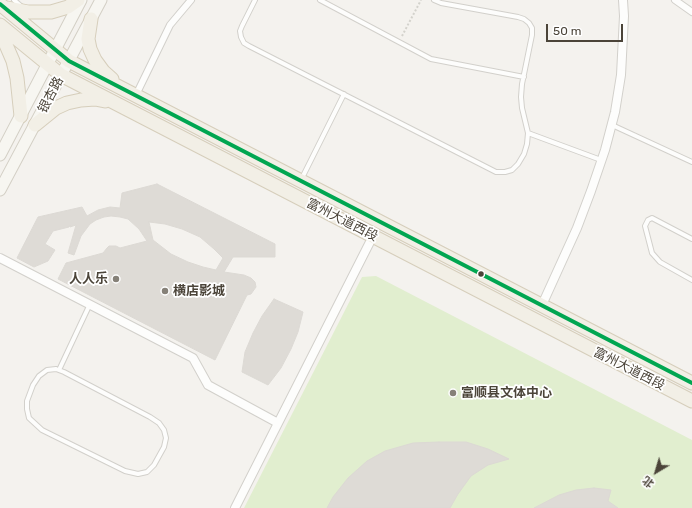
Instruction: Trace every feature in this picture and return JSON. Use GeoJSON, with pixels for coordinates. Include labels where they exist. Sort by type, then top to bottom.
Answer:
{"type":"FeatureCollection","features":[{"type":"Feature","properties":{"kind":"main road"},"geometry":{"type":"LineString","coordinates":[[6,4],[18,11],[51,12],[68,7],[78,0]]}},
{"type":"Feature","properties":{"kind":"main road","name":"银杏路"},"geometry":{"type":"LineString","coordinates":[[0,155],[81,0]]}},
{"type":"Feature","properties":{"kind":"main road","name":"银杏路"},"geometry":{"type":"LineString","coordinates":[[0,190],[101,0]]}},
{"type":"Feature","properties":{"kind":"main road","name":"富州大道西段"},"geometry":{"type":"LineString","coordinates":[[6,4],[69,61],[692,383]]}},
{"type":"Feature","properties":{"kind":"main road"},"geometry":{"type":"LineString","coordinates":[[91,19],[88,39],[90,49],[95,60],[103,71],[120,87]]}},
{"type":"Feature","properties":{"kind":"main road","name":"富州大道西段"},"geometry":{"type":"LineString","coordinates":[[0,25],[61,75],[692,401]]}},
{"type":"Feature","properties":{"kind":"main road"},"geometry":{"type":"LineString","coordinates":[[0,31],[13,61],[17,78],[21,116]]}},
{"type":"Feature","properties":{"kind":"main road"},"geometry":{"type":"LineString","coordinates":[[35,125],[56,108],[67,103],[95,99],[114,102]]}},
{"type":"Feature","properties":{"kind":"street"},"geometry":{"type":"LineString","coordinates":[[136,95],[170,25],[191,0]]}},
{"type":"Feature","properties":{"kind":"street"},"geometry":{"type":"LineString","coordinates":[[542,305],[577,228],[602,160],[612,124],[620,75],[624,16],[623,0]]}},
{"type":"Feature","properties":{"kind":"street"},"geometry":{"type":"LineString","coordinates":[[675,0],[692,12]]}},
{"type":"Feature","properties":{"kind":"street"},"geometry":{"type":"LineString","coordinates":[[235,508],[373,236]]}},
{"type":"Feature","properties":{"kind":"street"},"geometry":{"type":"LineString","coordinates":[[0,258],[194,358],[208,385],[278,423]]}},
{"type":"Feature","properties":{"kind":"lane"},"geometry":{"type":"LineString","coordinates":[[255,0],[240,31],[244,43],[496,172],[512,170],[524,154],[527,144],[528,133],[521,97],[532,28],[524,19],[518,17],[441,3],[434,0]]}},
{"type":"Feature","properties":{"kind":"lane"},"geometry":{"type":"LineString","coordinates":[[320,0],[431,59],[524,77]]}},
{"type":"Feature","properties":{"kind":"lane"},"geometry":{"type":"LineString","coordinates":[[301,180],[344,94]]}},
{"type":"Feature","properties":{"kind":"lane"},"geometry":{"type":"LineString","coordinates":[[612,124],[692,162]]}},
{"type":"Feature","properties":{"kind":"lane"},"geometry":{"type":"LineString","coordinates":[[528,133],[602,160]]}},
{"type":"Feature","properties":{"kind":"lane"},"geometry":{"type":"LineString","coordinates":[[692,239],[652,218],[648,220],[645,226],[652,253],[660,262],[692,280]]}},
{"type":"Feature","properties":{"kind":"lane"},"geometry":{"type":"LineString","coordinates":[[59,370],[90,304]]}},
{"type":"Feature","properties":{"kind":"lane"},"geometry":{"type":"LineString","coordinates":[[47,370],[59,370],[144,413],[159,423],[164,430],[166,438],[164,447],[154,464],[147,472],[138,474],[125,471],[42,430],[29,418],[26,409],[27,401],[33,385],[39,376],[47,370]]}},
{"type":"Feature","properties":{"kind":"path"},"geometry":{"type":"LineString","coordinates":[[399,42],[420,0]]}},
{"type":"Feature","properties":{"kind":"green space","name":"富顺县文体中心"},"geometry":{"type":"Polygon","coordinates":[[[376,276],[692,440],[692,508],[244,508],[362,277],[376,276]]]}},
{"type":"Feature","properties":{"kind":"building"},"geometry":{"type":"Polygon","coordinates":[[[157,184],[275,244],[275,257],[233,257],[224,272],[244,275],[251,278],[255,282],[256,287],[251,294],[247,295],[215,360],[58,279],[66,263],[103,253],[109,246],[116,246],[120,248],[147,241],[139,229],[128,219],[111,216],[96,220],[90,224],[81,236],[74,255],[68,253],[76,225],[70,227],[70,225],[69,227],[53,231],[45,244],[55,250],[48,261],[34,267],[17,258],[38,217],[82,207],[87,216],[98,210],[110,207],[120,208],[122,193],[157,184]],[[149,222],[153,240],[171,254],[188,262],[216,270],[223,258],[214,249],[200,237],[182,229],[165,224],[149,222]]]}},
{"type":"Feature","properties":{"kind":"building"},"geometry":{"type":"Polygon","coordinates":[[[274,299],[303,312],[298,332],[291,349],[281,368],[268,385],[242,372],[245,352],[253,333],[262,316],[274,299]]]}},
{"type":"Feature","properties":{"kind":"building"},"geometry":{"type":"Polygon","coordinates":[[[466,442],[488,449],[509,459],[488,465],[471,476],[450,508],[327,508],[333,497],[348,478],[367,461],[385,451],[413,443],[466,442]]]}},
{"type":"Feature","properties":{"kind":"building"},"geometry":{"type":"Polygon","coordinates":[[[594,488],[611,490],[608,501],[618,508],[534,508],[559,495],[576,490],[594,488]]]}},
{"type":"Feature","properties":{"kind":"transit line"},"geometry":{"type":"LineString","coordinates":[[0,4],[69,61],[692,383]]}},
{"type":"Feature","properties":{"kind":"place","name":"人人乐"},"geometry":{"type":"Point","coordinates":[116,279]}},
{"type":"Feature","properties":{"kind":"place","name":"横店影城"},"geometry":{"type":"Point","coordinates":[165,291]}},
{"type":"Feature","properties":{"kind":"place","name":"富顺县文体中心"},"geometry":{"type":"Point","coordinates":[453,393]}}]}
